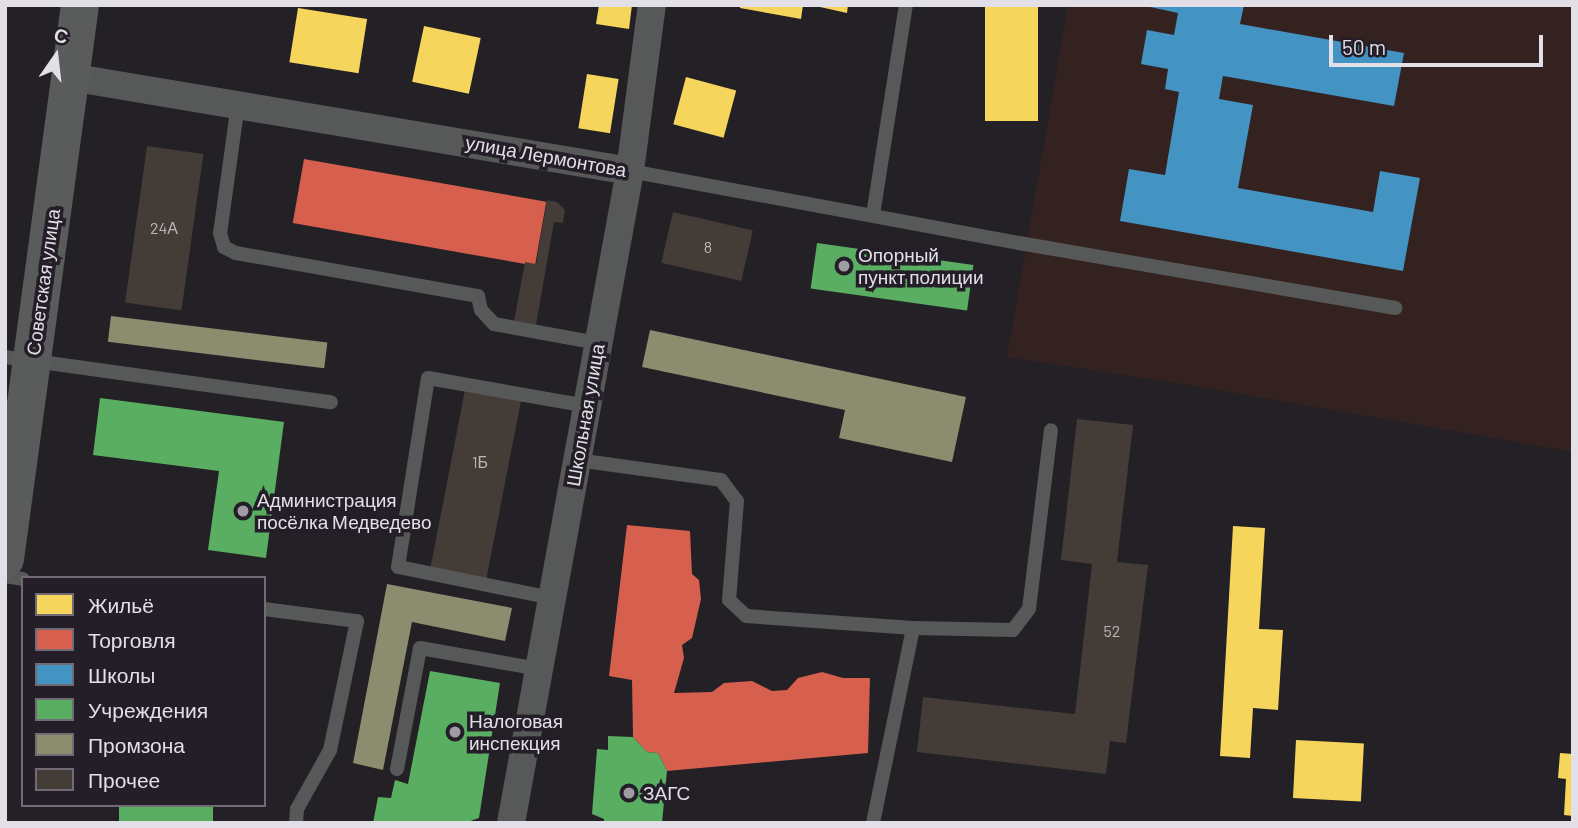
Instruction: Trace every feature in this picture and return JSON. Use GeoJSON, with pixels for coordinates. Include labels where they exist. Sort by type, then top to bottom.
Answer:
{"type":"FeatureCollection","features":[{"type":"Feature","properties":{"kind":"main road","name":"Советская улица"},"geometry":{"type":"LineString","coordinates":[[5,559],[19,359],[70,77],[80,5]]}},
{"type":"Feature","properties":{"kind":"street","name":"Школьная улица"},"geometry":{"type":"LineString","coordinates":[[511,823],[630,171],[652,5]]}},
{"type":"Feature","properties":{"kind":"street","name":"улица Лермонтова"},"geometry":{"type":"LineString","coordinates":[[70,77],[630,171]]}},
{"type":"Feature","properties":{"kind":"lane"},"geometry":{"type":"LineString","coordinates":[[873,215],[906,5]]}},
{"type":"Feature","properties":{"kind":"lane"},"geometry":{"type":"LineString","coordinates":[[238,104],[219,233],[224,247],[236,253],[478,296],[481,310],[494,324],[598,344]]}},
{"type":"Feature","properties":{"kind":"lane","name":"улица Лермонтова"},"geometry":{"type":"LineString","coordinates":[[630,171],[1019,243],[1395,308]]}},
{"type":"Feature","properties":{"kind":"lane"},"geometry":{"type":"LineString","coordinates":[[19,359],[331,402]]}},
{"type":"Feature","properties":{"kind":"lane"},"geometry":{"type":"LineString","coordinates":[[552,598],[398,567],[428,378],[587,406]]}},
{"type":"Feature","properties":{"kind":"lane"},"geometry":{"type":"LineString","coordinates":[[577,460],[721,480],[737,501],[729,600],[747,616],[913,628],[1013,630],[1029,609],[1051,430]]}},
{"type":"Feature","properties":{"kind":"lane"},"geometry":{"type":"LineString","coordinates":[[266,609],[357,621],[330,750],[297,809],[296,823]]}},
{"type":"Feature","properties":{"kind":"lane"},"geometry":{"type":"LineString","coordinates":[[873,823],[913,628]]}},
{"type":"Feature","properties":{"kind":"lane"},"geometry":{"type":"LineString","coordinates":[[397,769],[420,648],[539,669]]}},
{"type":"Feature","properties":{"kind":"shaded area"},"geometry":{"type":"Polygon","coordinates":[[[1068,5],[1573,5],[1573,452],[1183,384],[1007,357],[1068,5]]]}},
{"type":"Feature","properties":{"kind":"building: Жильё"},"geometry":{"type":"Polygon","coordinates":[[[599,5],[632,5],[629,29],[596,24],[599,5]]]}},
{"type":"Feature","properties":{"kind":"building: Жильё"},"geometry":{"type":"Polygon","coordinates":[[[740,5],[803,5],[801,19],[740,8],[740,5]]]}},
{"type":"Feature","properties":{"kind":"building: Жильё"},"geometry":{"type":"Polygon","coordinates":[[[811,5],[848,5],[847,13],[811,5]]]}},
{"type":"Feature","properties":{"kind":"building: Жильё"},"geometry":{"type":"Polygon","coordinates":[[[985,5],[1038,5],[1038,121],[985,121],[985,5]]]}},
{"type":"Feature","properties":{"kind":"building: Жильё"},"geometry":{"type":"Polygon","coordinates":[[[298,8],[367,19],[359,73],[289,62],[298,8]]]}},
{"type":"Feature","properties":{"kind":"building: Жильё"},"geometry":{"type":"Polygon","coordinates":[[[424,26],[481,38],[469,94],[412,82],[424,26]]]}},
{"type":"Feature","properties":{"kind":"building: Жильё"},"geometry":{"type":"Polygon","coordinates":[[[587,74],[619,79],[610,133],[578,128],[587,74]]]}},
{"type":"Feature","properties":{"kind":"building: Жильё"},"geometry":{"type":"Polygon","coordinates":[[[686,77],[736,90],[724,138],[673,124],[686,77]]]}},
{"type":"Feature","properties":{"kind":"building: Жильё"},"geometry":{"type":"Polygon","coordinates":[[[1233,526],[1265,528],[1259,629],[1283,630],[1278,710],[1253,708],[1250,758],[1220,756],[1233,526]]]}},
{"type":"Feature","properties":{"kind":"building: Жильё"},"geometry":{"type":"Polygon","coordinates":[[[1296,740],[1364,744],[1361,801],[1293,798],[1296,740]]]}},
{"type":"Feature","properties":{"kind":"building: Жильё"},"geometry":{"type":"Polygon","coordinates":[[[1560,753],[1573,754],[1573,816],[1564,815],[1566,779],[1558,778],[1560,753]]]}},
{"type":"Feature","properties":{"kind":"building: Торговля"},"geometry":{"type":"Polygon","coordinates":[[[304,159],[546,202],[535,266],[293,223],[304,159]]]}},
{"type":"Feature","properties":{"kind":"building: Торговля"},"geometry":{"type":"Polygon","coordinates":[[[627,525],[690,531],[692,574],[699,580],[701,599],[692,638],[682,645],[684,658],[674,693],[712,692],[724,683],[752,681],[772,691],[787,690],[798,678],[822,672],[843,678],[870,678],[868,753],[667,771],[658,753],[647,752],[633,737],[632,680],[609,676],[627,525]]]}},
{"type":"Feature","properties":{"kind":"building: Школы"},"geometry":{"type":"Polygon","coordinates":[[[1141,5],[1244,5],[1240,24],[1404,53],[1394,106],[1223,76],[1219,99],[1253,105],[1238,188],[1373,212],[1380,171],[1420,178],[1403,271],[1120,221],[1129,169],[1165,175],[1179,92],[1165,89],[1168,69],[1141,64],[1147,30],[1174,35],[1178,13],[1141,5]]]}},
{"type":"Feature","properties":{"kind":"building: Учреждения"},"geometry":{"type":"Polygon","coordinates":[[[817,243],[973,265],[967,311],[811,289],[817,243]]]}},
{"type":"Feature","properties":{"kind":"building: Учреждения","name":"Администрация посёлка Медведево"},"geometry":{"type":"Polygon","coordinates":[[[100,398],[284,422],[266,558],[208,550],[219,471],[93,455],[100,398]]]}},
{"type":"Feature","properties":{"kind":"building: Учреждения","name":"Налоговая инспекция"},"geometry":{"type":"Polygon","coordinates":[[[430,671],[500,683],[479,818],[465,823],[373,823],[378,797],[391,798],[395,780],[408,784],[430,671]]]}},
{"type":"Feature","properties":{"kind":"building: Учреждения","name":"ЗАГС"},"geometry":{"type":"Polygon","coordinates":[[[608,736],[633,737],[647,752],[658,753],[667,771],[662,823],[604,823],[604,819],[592,814],[597,749],[608,750],[608,736]]]}},
{"type":"Feature","properties":{"kind":"building: Учреждения"},"geometry":{"type":"Polygon","coordinates":[[[119,807],[213,807],[213,823],[119,823],[119,807]]]}},
{"type":"Feature","properties":{"kind":"building: Промзона"},"geometry":{"type":"Polygon","coordinates":[[[111,316],[327,343],[324,368],[108,342],[111,316]]]}},
{"type":"Feature","properties":{"kind":"building: Промзона"},"geometry":{"type":"Polygon","coordinates":[[[650,330],[966,397],[952,462],[839,438],[845,410],[642,367],[650,330]]]}},
{"type":"Feature","properties":{"kind":"building: Промзона"},"geometry":{"type":"Polygon","coordinates":[[[387,584],[512,608],[505,641],[412,622],[383,770],[353,763],[387,584]]]}},
{"type":"Feature","properties":{"kind":"building: Прочее"},"geometry":{"type":"Polygon","coordinates":[[[147,146],[203,154],[181,310],[125,302],[147,146]]]}},
{"type":"Feature","properties":{"kind":"building: Прочее"},"geometry":{"type":"Polygon","coordinates":[[[547,200],[557,202],[565,210],[563,223],[554,222],[536,325],[514,321],[525,262],[536,264],[547,200]]]}},
{"type":"Feature","properties":{"kind":"building: Прочее"},"geometry":{"type":"Polygon","coordinates":[[[673,212],[753,230],[741,281],[661,263],[673,212]]]}},
{"type":"Feature","properties":{"kind":"building: Прочее"},"geometry":{"type":"Polygon","coordinates":[[[465,390],[521,401],[486,581],[430,570],[465,390]]]}},
{"type":"Feature","properties":{"kind":"building: Прочее"},"geometry":{"type":"Polygon","coordinates":[[[1077,419],[1133,425],[1117,562],[1148,565],[1126,743],[1110,741],[1106,774],[917,752],[923,697],[1075,714],[1092,564],[1061,560],[1077,419]]]}},
{"type":"Feature","properties":{"kind":"place","name":"Опорный пункт полиции"},"geometry":{"type":"Point","coordinates":[844,266]}},
{"type":"Feature","properties":{"kind":"place","name":"Администрация посёлка Медведево"},"geometry":{"type":"Point","coordinates":[243,511]}},
{"type":"Feature","properties":{"kind":"place","name":"Налоговая инспекция"},"geometry":{"type":"Point","coordinates":[455,732]}},
{"type":"Feature","properties":{"kind":"place","name":"ЗАГС"},"geometry":{"type":"Point","coordinates":[629,793]}}]}
